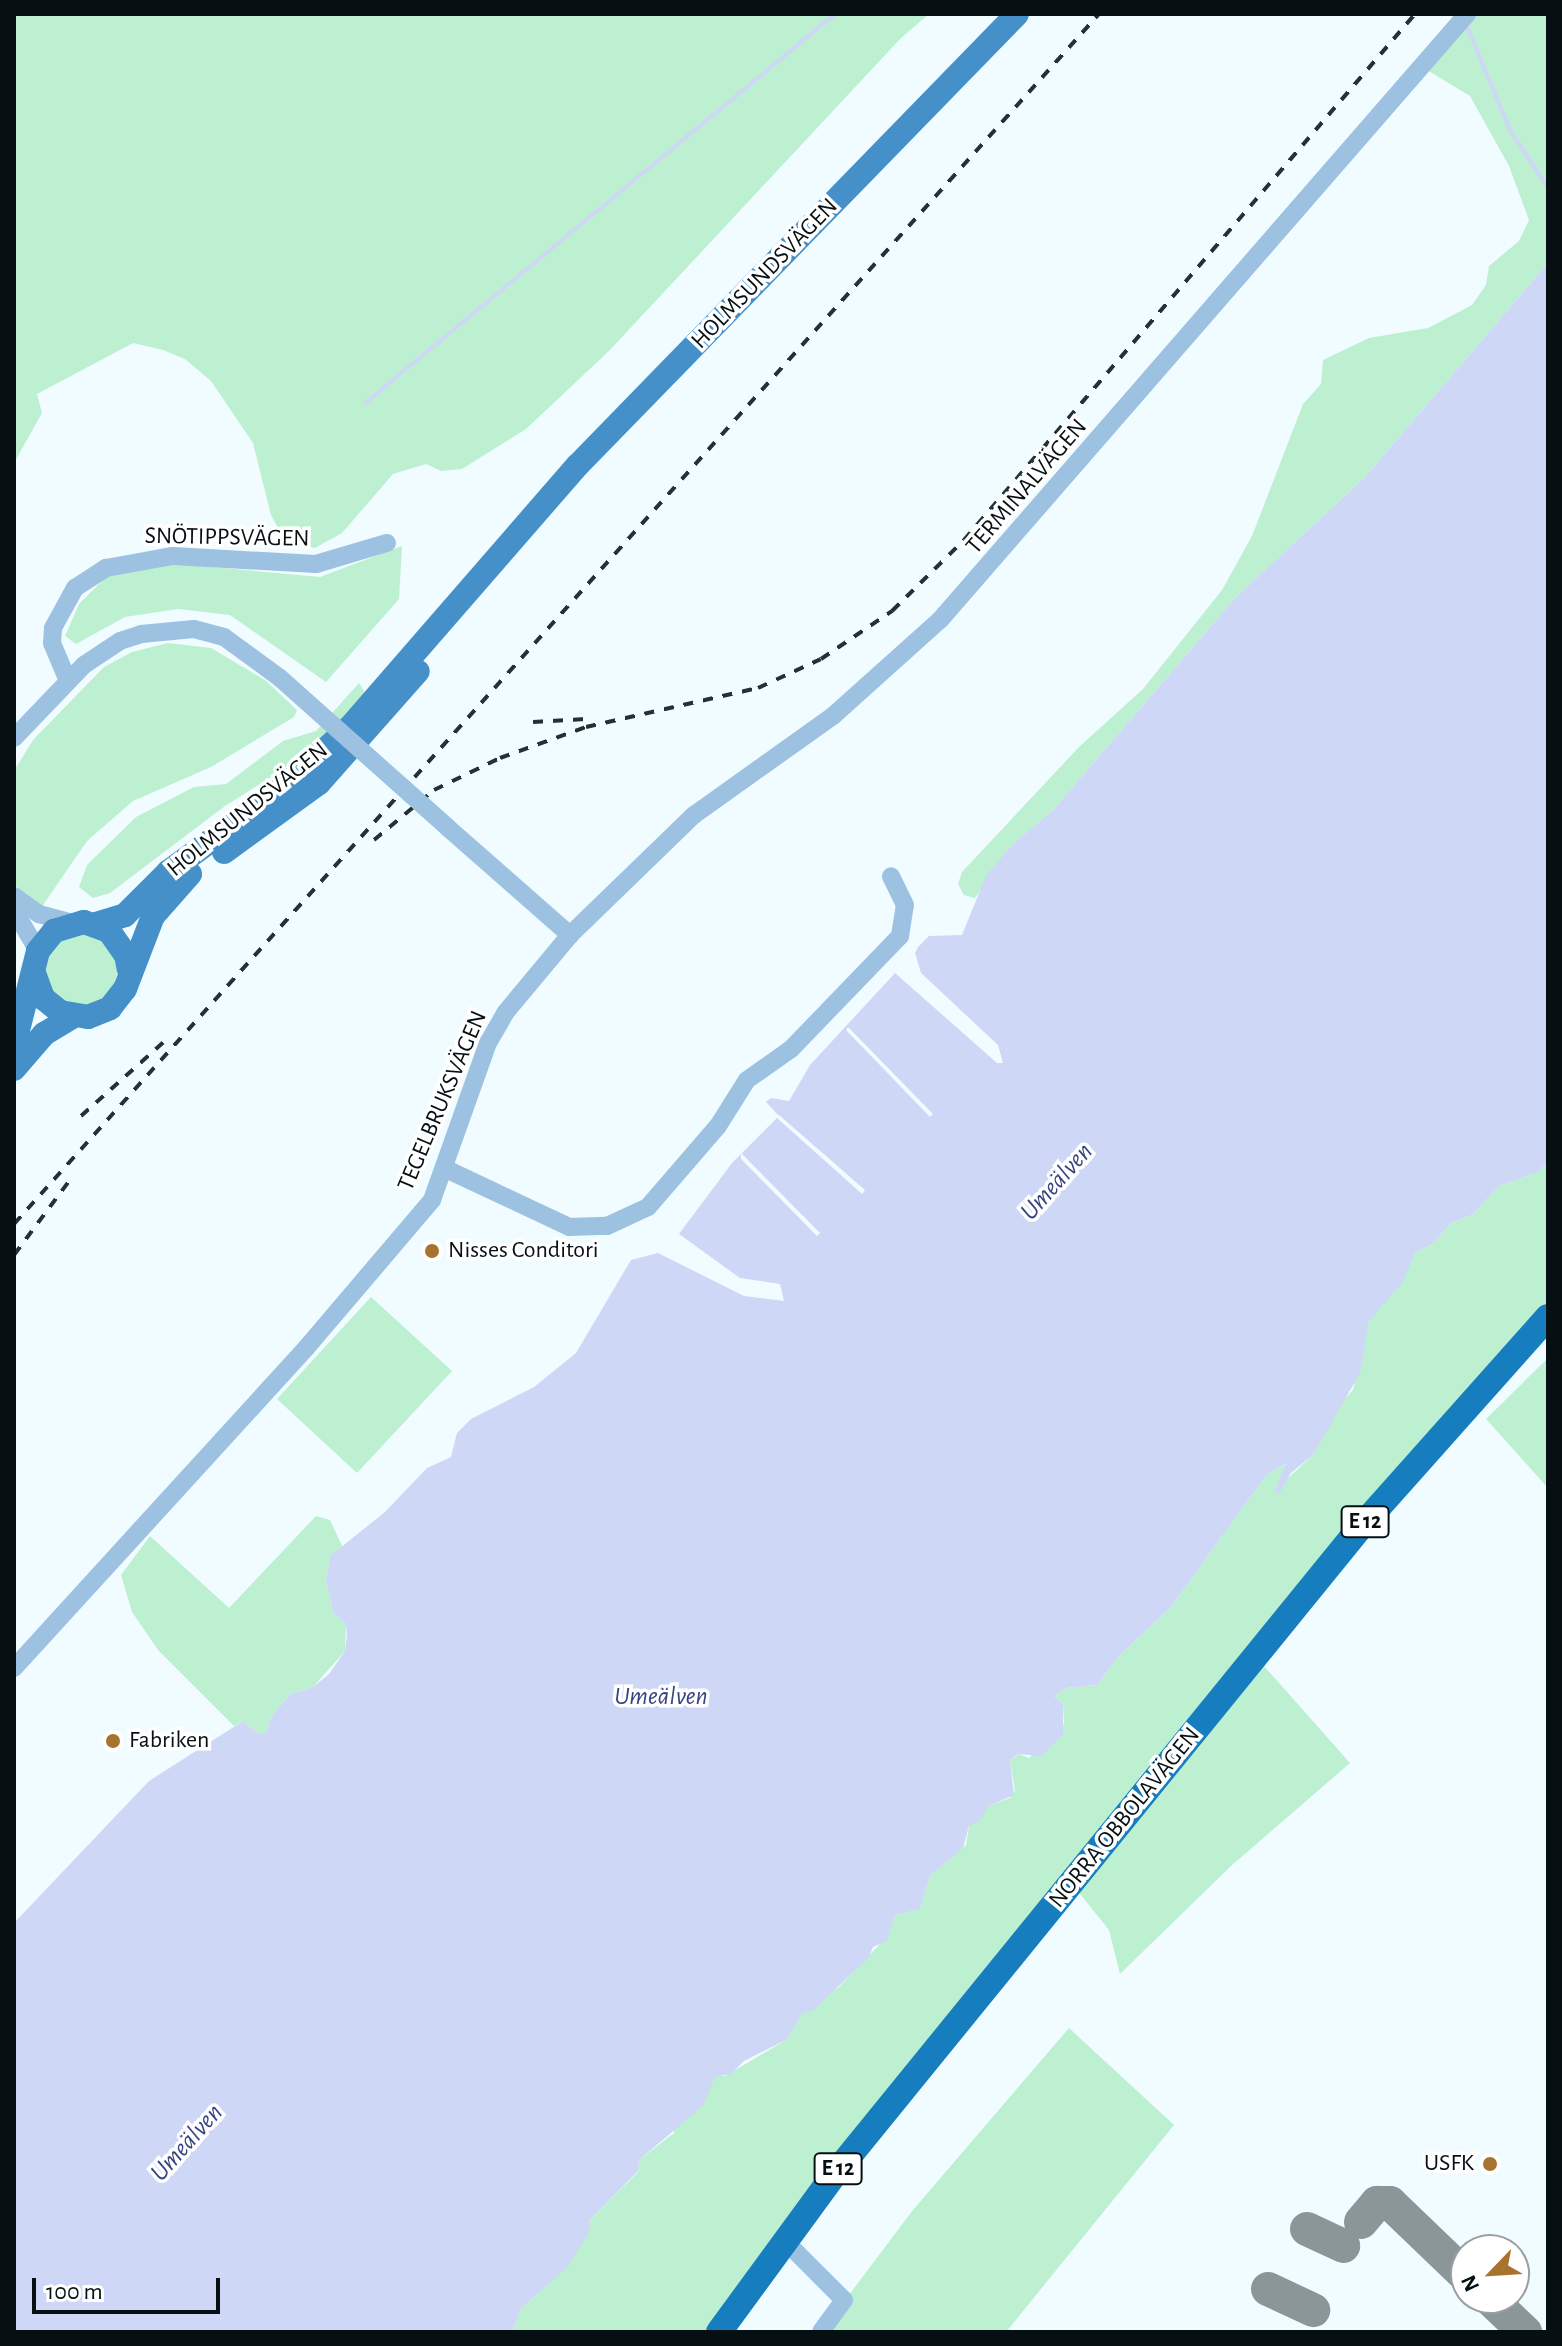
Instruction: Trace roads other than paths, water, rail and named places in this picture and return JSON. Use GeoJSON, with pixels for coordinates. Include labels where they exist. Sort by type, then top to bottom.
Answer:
{"type":"FeatureCollection","features":[{"type":"Feature","properties":{"kind":"highway","name":"NORRA OBBOLAVÄGEN"},"geometry":{"type":"LineString","coordinates":[[719,2332],[783,2239],[1369,1517],[1548,1317]]}},
{"type":"Feature","properties":{"kind":"main road","name":"HOLMSUNDSVÄGEN"},"geometry":{"type":"LineString","coordinates":[[36,962],[54,931],[125,915],[168,872],[273,796],[350,727],[514,535],[1017,14]]}},
{"type":"Feature","properties":{"kind":"main road","name":"HOLMSUNDSVÄGEN"},"geometry":{"type":"LineString","coordinates":[[14,1069],[44,1034],[72,1017],[110,1008],[125,989],[129,970],[153,916],[179,882],[274,819],[367,734],[443,640],[514,535]]}},
{"type":"Feature","properties":{"kind":"main road"},"geometry":{"type":"LineString","coordinates":[[84,924],[119,942],[129,970]]}},
{"type":"Feature","properties":{"kind":"main road"},"geometry":{"type":"LineString","coordinates":[[36,962],[43,998],[72,1017]]}},
{"type":"Feature","properties":{"kind":"main road"},"geometry":{"type":"LineString","coordinates":[[14,1046],[36,962]]}},
{"type":"Feature","properties":{"kind":"street","name":"TERMINALVÄGEN"},"geometry":{"type":"LineString","coordinates":[[570,935],[694,815],[843,708],[940,620],[1467,14]]}},
{"type":"Feature","properties":{"kind":"street","name":"SNÖTIPPSVÄGEN"},"geometry":{"type":"LineString","coordinates":[[68,681],[52,643],[53,628],[75,588],[106,568],[173,556],[316,564],[387,543]]}},
{"type":"Feature","properties":{"kind":"street"},"geometry":{"type":"LineString","coordinates":[[14,738],[68,681],[120,641],[168,629],[224,637],[280,678],[570,935]]}},
{"type":"Feature","properties":{"kind":"street"},"geometry":{"type":"LineString","coordinates":[[446,1169],[569,1227],[607,1226],[648,1207],[718,1126],[747,1080],[791,1049],[900,936],[905,905],[891,876]]}},
{"type":"Feature","properties":{"kind":"street"},"geometry":{"type":"LineString","coordinates":[[14,896],[39,914],[84,924]]}},
{"type":"Feature","properties":{"kind":"street"},"geometry":{"type":"LineString","coordinates":[[14,910],[36,962]]}},
{"type":"Feature","properties":{"kind":"street","name":"TEGELBRUKSVÄGEN"},"geometry":{"type":"LineString","coordinates":[[14,1668],[393,1248],[432,1200],[446,1169],[488,1043],[505,1013],[570,935]]}},
{"type":"Feature","properties":{"kind":"street"},"geometry":{"type":"LineString","coordinates":[[783,2239],[844,2300],[821,2332]]}},
{"type":"Feature","properties":{"kind":"water","name":"Umeälven"},"geometry":{"type":"Polygon","coordinates":[[[1548,263],[1548,1162],[1536,1173],[1499,1186],[1472,1215],[1451,1223],[1432,1244],[1415,1253],[1402,1283],[1369,1321],[1360,1373],[1313,1455],[1291,1473],[1279,1494],[1275,1490],[1286,1464],[1267,1474],[1171,1607],[1118,1657],[1097,1685],[1066,1688],[1054,1696],[1063,1704],[1063,1735],[1041,1756],[1018,1754],[1010,1760],[1014,1795],[987,1807],[980,1821],[969,1826],[963,1848],[930,1876],[920,1909],[895,1915],[887,1941],[873,1947],[869,1957],[814,2010],[803,2013],[786,2040],[744,2061],[731,2074],[715,2077],[703,2106],[639,2160],[638,2171],[589,2221],[590,2231],[568,2266],[521,2309],[512,2332],[14,2332],[14,1923],[149,1781],[243,1721],[259,1734],[267,1732],[271,1717],[290,1694],[313,1687],[329,1674],[345,1651],[347,1635],[346,1624],[333,1612],[326,1581],[330,1556],[385,1512],[427,1468],[451,1457],[457,1433],[471,1419],[534,1387],[576,1353],[631,1260],[658,1253],[744,1296],[784,1301],[780,1284],[740,1278],[679,1234],[732,1163],[779,1116],[766,1102],[771,1098],[789,1101],[810,1065],[895,973],[997,1063],[1003,1063],[998,1045],[921,973],[915,953],[918,947],[929,936],[962,935],[986,876],[1014,843],[1053,810],[1236,597],[1365,477],[1548,263]]]}},
{"type":"Feature","properties":{"kind":"waterway"},"geometry":{"type":"LineString","coordinates":[[365,403],[835,14]]}},
{"type":"Feature","properties":{"kind":"waterway"},"geometry":{"type":"LineString","coordinates":[[1466,24],[1510,130],[1548,188]]}},
{"type":"Feature","properties":{"kind":"railway"},"geometry":{"type":"LineString","coordinates":[[14,1224],[1099,14]]}},
{"type":"Feature","properties":{"kind":"railway"},"geometry":{"type":"LineString","coordinates":[[374,840],[434,790],[500,758],[586,727],[758,688],[821,659],[892,611],[964,540],[1415,14]]}},
{"type":"Feature","properties":{"kind":"railway"},"geometry":{"type":"LineString","coordinates":[[533,722],[586,719]]}},
{"type":"Feature","properties":{"kind":"railway"},"geometry":{"type":"LineString","coordinates":[[81,1116],[167,1039]]}},
{"type":"Feature","properties":{"kind":"railway"},"geometry":{"type":"LineString","coordinates":[[14,1255],[70,1180]]}},
{"type":"Feature","properties":{"kind":"place","name":"Nisses Conditori"},"geometry":{"type":"Point","coordinates":[432,1251]}},
{"type":"Feature","properties":{"kind":"place","name":"Fabriken"},"geometry":{"type":"Point","coordinates":[113,1741]}},
{"type":"Feature","properties":{"kind":"place","name":"USFK"},"geometry":{"type":"Point","coordinates":[1490,2164]}}]}
